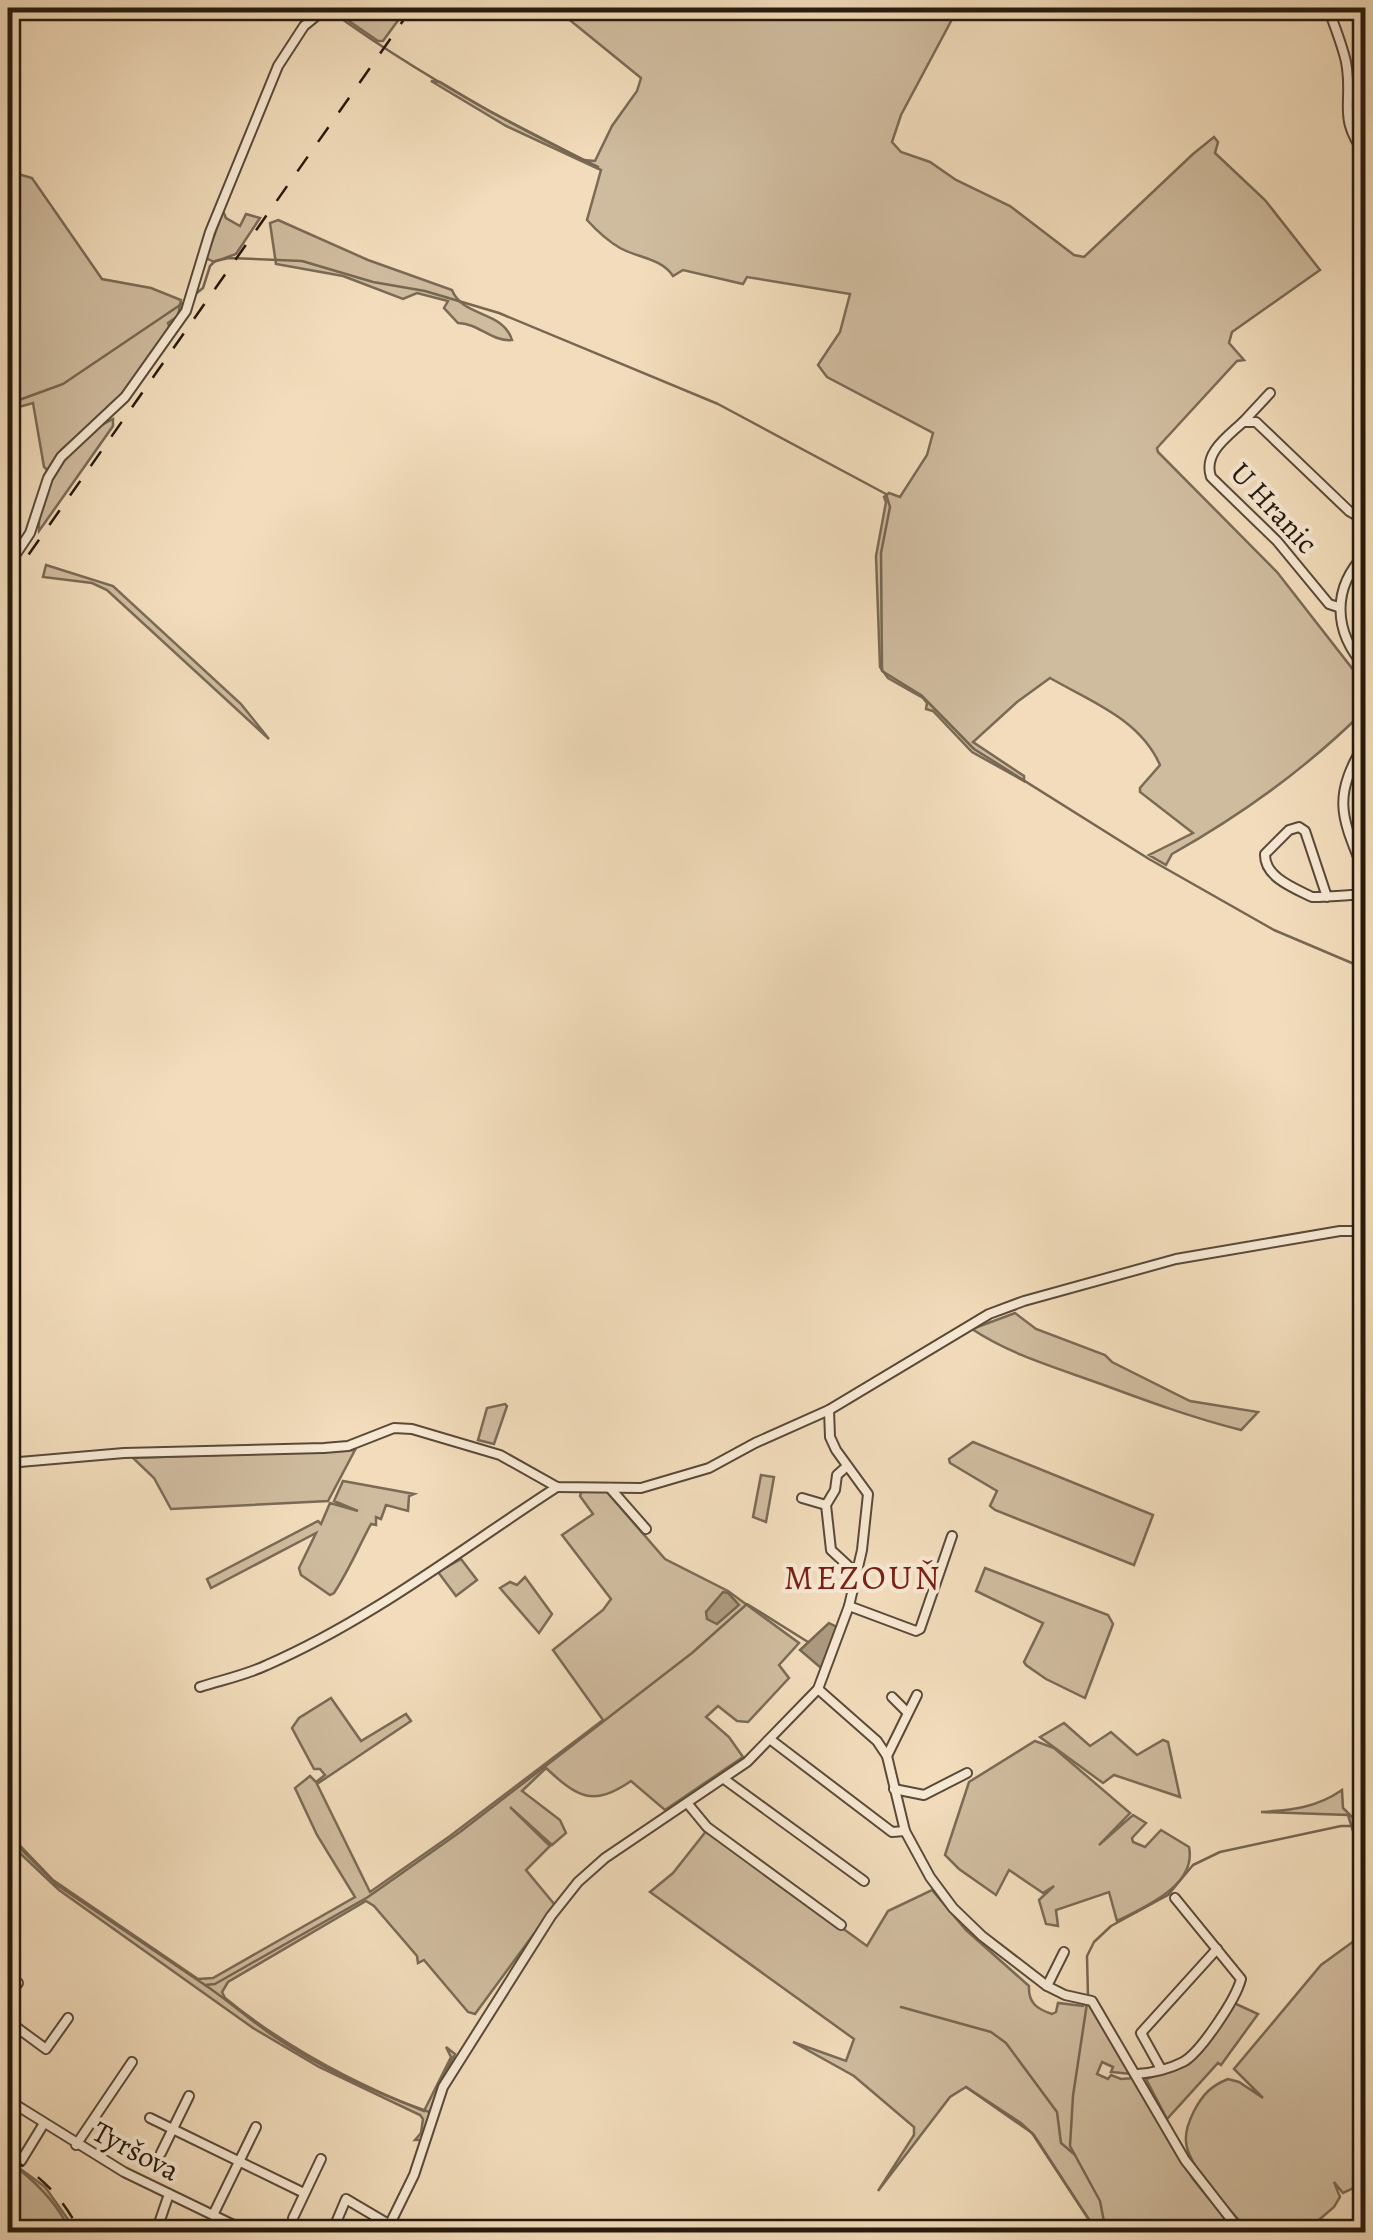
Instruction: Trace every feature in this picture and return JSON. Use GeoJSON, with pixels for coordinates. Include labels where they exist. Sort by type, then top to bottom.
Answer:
{"type":"FeatureCollection","features":[{"type":"Feature","properties":{"kind":"street"},"geometry":{"type":"LineString","coordinates":[[8,566],[30,533],[48,478],[61,457],[125,396],[186,311],[210,232],[278,66],[304,26],[326,8]]}},
{"type":"Feature","properties":{"kind":"street"},"geometry":{"type":"LineString","coordinates":[[1328,8],[1345,60],[1346,120],[1366,155]]}},
{"type":"Feature","properties":{"kind":"street"},"geometry":{"type":"LineString","coordinates":[[1243,422],[1270,393]]}},
{"type":"Feature","properties":{"kind":"street","name":"U Hranic"},"geometry":{"type":"LineString","coordinates":[[1338,607],[1329,604],[1277,541],[1211,477],[1207,466],[1211,454],[1243,422],[1256,422],[1349,511],[1366,522]]}},
{"type":"Feature","properties":{"kind":"street"},"geometry":{"type":"LineString","coordinates":[[1366,553],[1346,578],[1338,607],[1343,636],[1366,668]]}},
{"type":"Feature","properties":{"kind":"street"},"geometry":{"type":"LineString","coordinates":[[1366,741],[1346,775],[1342,799],[1343,816],[1366,877]]}},
{"type":"Feature","properties":{"kind":"street"},"geometry":{"type":"LineString","coordinates":[[1327,896],[1305,832],[1299,827],[1289,830],[1267,849],[1266,867],[1309,895],[1327,896],[1366,894]]}},
{"type":"Feature","properties":{"kind":"street"},"geometry":{"type":"LineString","coordinates":[[8,1463],[124,1453],[348,1446],[394,1428],[412,1429],[500,1454],[557,1486],[641,1488],[688,1476],[829,1410],[962,1328],[1024,1301],[1176,1259],[1340,1231],[1366,1231]]}},
{"type":"Feature","properties":{"kind":"street"},"geometry":{"type":"LineString","coordinates":[[332,2232],[346,2198],[390,2225],[414,2175],[443,2087],[550,1916],[578,1882],[605,1858],[724,1779],[770,1740],[818,1689],[850,1606],[868,1494],[846,1467],[830,1437],[829,1410]]}},
{"type":"Feature","properties":{"kind":"street"},"geometry":{"type":"LineString","coordinates":[[846,1467],[837,1475],[835,1490],[826,1505],[832,1550],[857,1574]]}},
{"type":"Feature","properties":{"kind":"street"},"geometry":{"type":"LineString","coordinates":[[200,1687],[243,1674],[335,1633],[394,1598],[557,1486]]}},
{"type":"Feature","properties":{"kind":"street"},"geometry":{"type":"LineString","coordinates":[[610,1488],[646,1529]]}},
{"type":"Feature","properties":{"kind":"street"},"geometry":{"type":"LineString","coordinates":[[802,1498],[826,1505]]}},
{"type":"Feature","properties":{"kind":"street"},"geometry":{"type":"LineString","coordinates":[[850,1606],[916,1631],[920,1629],[952,1536]]}},
{"type":"Feature","properties":{"kind":"street"},"geometry":{"type":"LineString","coordinates":[[818,1689],[878,1741],[886,1756],[905,1830],[930,1877],[967,1924],[1047,1986],[1065,1996],[1092,2001],[1191,2170],[1241,2232]]}},
{"type":"Feature","properties":{"kind":"street"},"geometry":{"type":"LineString","coordinates":[[886,1756],[917,1695]]}},
{"type":"Feature","properties":{"kind":"street"},"geometry":{"type":"LineString","coordinates":[[892,1697],[907,1712]]}},
{"type":"Feature","properties":{"kind":"street"},"geometry":{"type":"LineString","coordinates":[[770,1740],[892,1832],[905,1830]]}},
{"type":"Feature","properties":{"kind":"street"},"geometry":{"type":"LineString","coordinates":[[894,1789],[924,1795],[967,1773]]}},
{"type":"Feature","properties":{"kind":"street"},"geometry":{"type":"LineString","coordinates":[[724,1779],[864,1881]]}},
{"type":"Feature","properties":{"kind":"street"},"geometry":{"type":"LineString","coordinates":[[688,1804],[707,1827],[841,1925]]}},
{"type":"Feature","properties":{"kind":"street"},"geometry":{"type":"LineString","coordinates":[[1137,2074],[1161,2070],[1189,2058],[1240,1986],[1240,1975],[1176,1896],[1165,1904]]}},
{"type":"Feature","properties":{"kind":"street"},"geometry":{"type":"LineString","coordinates":[[1161,2070],[1141,2034],[1217,1949]]}},
{"type":"Feature","properties":{"kind":"street"},"geometry":{"type":"LineString","coordinates":[[1047,1986],[1064,1952]]}},
{"type":"Feature","properties":{"kind":"street"},"geometry":{"type":"LineString","coordinates":[[8,1996],[18,1983]]}},
{"type":"Feature","properties":{"kind":"street"},"geometry":{"type":"LineString","coordinates":[[8,2021],[46,2050],[68,2018]]}},
{"type":"Feature","properties":{"kind":"street"},"geometry":{"type":"LineString","coordinates":[[76,2145],[114,2095],[132,2062]]}},
{"type":"Feature","properties":{"kind":"street"},"geometry":{"type":"LineString","coordinates":[[161,2154],[190,2096]]}},
{"type":"Feature","properties":{"kind":"street","name":"Tyršova"},"geometry":{"type":"LineString","coordinates":[[8,2100],[76,2145],[248,2232]]}},
{"type":"Feature","properties":{"kind":"street"},"geometry":{"type":"LineString","coordinates":[[150,2118],[304,2193]]}},
{"type":"Feature","properties":{"kind":"street"},"geometry":{"type":"LineString","coordinates":[[21,2161],[44,2125]]}},
{"type":"Feature","properties":{"kind":"street"},"geometry":{"type":"LineString","coordinates":[[213,2216],[256,2127]]}},
{"type":"Feature","properties":{"kind":"street"},"geometry":{"type":"LineString","coordinates":[[292,2218],[321,2159]]}},
{"type":"Feature","properties":{"kind":"street"},"geometry":{"type":"LineString","coordinates":[[156,2232],[169,2194]]}},
{"type":"Feature","properties":{"kind":"shaded area"},"geometry":{"type":"Polygon","coordinates":[[[407,8],[383,41],[378,41],[333,10],[407,8]]]}},
{"type":"Feature","properties":{"kind":"shaded area"},"geometry":{"type":"Polygon","coordinates":[[[555,8],[958,8],[901,115],[892,142],[901,152],[930,162],[956,180],[1010,206],[1074,255],[1084,257],[1214,137],[1218,142],[1215,153],[1265,200],[1320,270],[1232,332],[1229,343],[1244,360],[1237,361],[1157,448],[1158,452],[1277,572],[1365,680],[1365,710],[1297,771],[1172,854],[1166,865],[1149,855],[1193,833],[1140,792],[1160,765],[1140,735],[1097,704],[1050,678],[973,742],[1024,776],[1024,781],[972,752],[933,711],[926,709],[923,698],[888,678],[880,667],[876,556],[884,497],[889,493],[900,497],[927,455],[933,433],[827,377],[818,365],[840,332],[850,294],[747,277],[743,284],[683,270],[673,276],[656,262],[616,245],[587,220],[601,170],[506,126],[431,81],[440,82],[584,160],[595,161],[641,78],[555,8]]]}},
{"type":"Feature","properties":{"kind":"shaded area"},"geometry":{"type":"Polygon","coordinates":[[[8,171],[32,178],[102,279],[151,288],[181,300],[178,316],[168,323],[170,329],[124,395],[61,450],[48,471],[44,467],[33,403],[8,410],[8,171]]]}},
{"type":"Feature","properties":{"kind":"shaded area"},"geometry":{"type":"Polygon","coordinates":[[[223,211],[226,218],[240,226],[246,214],[260,218],[236,254],[214,262],[206,258],[223,211]]]}},
{"type":"Feature","properties":{"kind":"shaded area"},"geometry":{"type":"Polygon","coordinates":[[[278,220],[368,260],[452,290],[465,305],[500,323],[512,340],[458,323],[444,308],[448,301],[417,293],[403,299],[343,276],[276,264],[270,223],[278,220]]]}},
{"type":"Feature","properties":{"kind":"shaded area"},"geometry":{"type":"Polygon","coordinates":[[[113,419],[113,426],[39,531],[44,497],[60,465],[85,438],[113,419]]]}},
{"type":"Feature","properties":{"kind":"shaded area"},"geometry":{"type":"Polygon","coordinates":[[[46,565],[113,586],[241,704],[269,739],[107,590],[92,583],[43,577],[46,565]]]}},
{"type":"Feature","properties":{"kind":"shaded area"},"geometry":{"type":"Polygon","coordinates":[[[1015,1313],[1036,1329],[1105,1355],[1190,1401],[1258,1412],[1241,1430],[1205,1420],[1035,1360],[972,1329],[1015,1313]]]}},
{"type":"Feature","properties":{"kind":"shaded area"},"geometry":{"type":"Polygon","coordinates":[[[505,1404],[494,1444],[478,1440],[487,1408],[505,1404]]]}},
{"type":"Feature","properties":{"kind":"shaded area"},"geometry":{"type":"Polygon","coordinates":[[[973,1442],[1153,1515],[1134,1565],[995,1510],[990,1506],[997,1491],[950,1463],[949,1459],[973,1442]]]}},
{"type":"Feature","properties":{"kind":"shaded area"},"geometry":{"type":"Polygon","coordinates":[[[355,1450],[328,1501],[171,1509],[154,1478],[133,1458],[355,1450]]]}},
{"type":"Feature","properties":{"kind":"shaded area"},"geometry":{"type":"Polygon","coordinates":[[[761,1475],[774,1477],[766,1522],[753,1517],[761,1475]]]}},
{"type":"Feature","properties":{"kind":"shaded area"},"geometry":{"type":"Polygon","coordinates":[[[343,1481],[414,1494],[409,1496],[408,1511],[386,1505],[381,1519],[376,1517],[376,1525],[371,1524],[334,1593],[330,1595],[301,1575],[299,1568],[316,1533],[211,1588],[207,1579],[318,1521],[321,1524],[330,1503],[358,1511],[334,1501],[343,1481]]]}},
{"type":"Feature","properties":{"kind":"shaded area"},"geometry":{"type":"Polygon","coordinates":[[[582,1490],[606,1491],[665,1559],[728,1591],[799,1643],[779,1665],[789,1678],[748,1722],[737,1721],[718,1706],[706,1717],[729,1737],[743,1757],[665,1810],[631,1781],[606,1794],[586,1795],[567,1786],[546,1768],[522,1791],[560,1820],[566,1833],[552,1845],[510,1807],[550,1846],[526,1870],[555,1905],[475,2014],[468,2012],[424,1960],[418,1963],[417,1956],[366,1901],[228,1982],[222,1992],[225,1998],[271,2032],[345,2076],[424,2111],[451,2057],[446,2047],[455,2054],[421,2140],[415,2140],[421,2133],[420,2115],[319,2067],[253,2028],[59,1890],[8,1842],[8,1833],[53,1880],[198,1979],[213,1978],[355,1897],[317,1835],[295,1788],[310,1776],[316,1782],[325,1775],[314,1769],[292,1728],[299,1718],[331,1698],[361,1741],[406,1714],[411,1721],[317,1784],[370,1892],[603,1720],[553,1650],[611,1599],[562,1535],[593,1514],[580,1496],[582,1490]]]}},
{"type":"Feature","properties":{"kind":"shaded area"},"geometry":{"type":"Polygon","coordinates":[[[461,1559],[477,1580],[456,1596],[438,1572],[461,1559]]]}},
{"type":"Feature","properties":{"kind":"shaded area"},"geometry":{"type":"Polygon","coordinates":[[[985,1568],[1108,1615],[1113,1624],[1085,1698],[1026,1665],[1043,1623],[976,1591],[985,1568]]]}},
{"type":"Feature","properties":{"kind":"shaded area"},"geometry":{"type":"Polygon","coordinates":[[[525,1577],[552,1614],[539,1633],[500,1588],[510,1582],[517,1585],[525,1577]]]}},
{"type":"Feature","properties":{"kind":"shaded area"},"geometry":{"type":"Polygon","coordinates":[[[723,1592],[739,1605],[717,1624],[707,1619],[706,1612],[723,1592]]]}},
{"type":"Feature","properties":{"kind":"shaded area"},"geometry":{"type":"Polygon","coordinates":[[[829,1623],[837,1627],[821,1668],[800,1650],[829,1623]]]}},
{"type":"Feature","properties":{"kind":"shaded area"},"geometry":{"type":"Polygon","coordinates":[[[1064,1723],[1090,1746],[1111,1732],[1137,1755],[1163,1740],[1168,1742],[1180,1797],[1114,1775],[1103,1783],[1040,1737],[1064,1723]]]}},
{"type":"Feature","properties":{"kind":"shaded area"},"geometry":{"type":"Polygon","coordinates":[[[1035,1741],[1054,1748],[1130,1813],[1099,1845],[1133,1815],[1146,1823],[1132,1838],[1133,1842],[1145,1847],[1161,1830],[1189,1847],[1185,1873],[1177,1883],[1117,1921],[1109,1892],[1056,1910],[1058,1926],[1046,1924],[1039,1900],[1054,1886],[1043,1893],[1009,1870],[996,1895],[945,1855],[969,1782],[1035,1741]]]}},
{"type":"Feature","properties":{"kind":"shaded area"},"geometry":{"type":"Polygon","coordinates":[[[1342,1790],[1343,1808],[1358,1823],[1365,1819],[1365,1869],[1348,1815],[1261,1812],[1303,1807],[1342,1790]]]}},
{"type":"Feature","properties":{"kind":"shaded area"},"geometry":{"type":"Polygon","coordinates":[[[707,1830],[867,1946],[888,1911],[932,1890],[966,1930],[1029,1986],[1030,1997],[1038,2007],[1052,2014],[1058,2003],[1092,2006],[1132,2074],[1111,2072],[1113,2067],[1102,2062],[1097,2074],[1108,2079],[1111,2075],[1135,2078],[1193,2179],[1236,2232],[1097,2232],[1034,2135],[966,2087],[950,2097],[878,2191],[914,2135],[914,2127],[854,2076],[793,2042],[846,2061],[854,2039],[650,1892],[673,1873],[707,1830]]]}},
{"type":"Feature","properties":{"kind":"shaded area"},"geometry":{"type":"Polygon","coordinates":[[[1354,1941],[1366,1941],[1365,2187],[1362,2184],[1343,2193],[1334,2182],[1340,2197],[1305,2232],[1250,2232],[1194,2163],[1186,2141],[1189,2121],[1204,2095],[1228,2079],[1263,2098],[1234,2069],[1321,1965],[1354,1941]]]}},
{"type":"Feature","properties":{"kind":"shaded area"},"geometry":{"type":"Polygon","coordinates":[[[1234,2003],[1258,2014],[1221,2065],[1218,2063],[1167,2119],[1146,2079],[1189,2064],[1234,2003]]]}},
{"type":"Feature","properties":{"kind":"shaded area"},"geometry":{"type":"Polygon","coordinates":[[[8,2160],[45,2187],[77,2232],[8,2232],[8,2160]]]}},
{"type":"Feature","properties":{"kind":"waterway"},"geometry":{"type":"LineString","coordinates":[[328,9],[459,94],[598,167]]}},
{"type":"Feature","properties":{"kind":"waterway"},"geometry":{"type":"LineString","coordinates":[[193,296],[203,288],[210,266],[229,258],[302,261],[373,282],[425,291],[499,313],[718,404],[886,494],[890,507],[881,553],[882,671],[921,695],[974,749],[1149,859],[1274,930],[1366,969]]}},
{"type":"Feature","properties":{"kind":"waterway"},"geometry":{"type":"LineString","coordinates":[[8,404],[63,384],[186,301]]}},
{"type":"Feature","properties":{"kind":"waterway"},"geometry":{"type":"LineString","coordinates":[[8,1836],[57,1885],[205,1985],[215,1984],[368,1897],[460,1832],[692,1653],[747,1604],[808,1642]]}},
{"type":"Feature","properties":{"kind":"waterway"},"geometry":{"type":"LineString","coordinates":[[1088,1997],[1087,1956],[1094,1942],[1111,1926],[1168,1895],[1193,1865],[1220,1852],[1341,1826],[1366,1826]]}},
{"type":"Feature","properties":{"kind":"waterway"},"geometry":{"type":"LineString","coordinates":[[205,1985],[312,2060],[432,2113]]}},
{"type":"Feature","properties":{"kind":"waterway"},"geometry":{"type":"LineString","coordinates":[[1087,2003],[1070,2146],[1100,2201],[1106,2232]]}},
{"type":"Feature","properties":{"kind":"waterway"},"geometry":{"type":"LineString","coordinates":[[901,2007],[991,2032],[1006,2043],[1057,2112],[1061,2143],[1074,2154]]}},
{"type":"Feature","properties":{"kind":"waterway"},"geometry":{"type":"LineString","coordinates":[[966,2087],[1032,2133],[1097,2232]]}},
{"type":"Feature","properties":{"kind":"waterway"},"geometry":{"type":"LineString","coordinates":[[8,2164],[13,2166]]}},
{"type":"Feature","properties":{"kind":"waterway"},"geometry":{"type":"LineString","coordinates":[[20,2170],[49,2198],[71,2232]]}},
{"type":"Feature","properties":{"kind":"railway"},"geometry":{"type":"LineString","coordinates":[[8,584],[412,8]]}},
{"type":"Feature","properties":{"kind":"railway"},"geometry":{"type":"LineString","coordinates":[[8,2157],[50,2188],[80,2232]]}},
{"type":"Feature","properties":{"kind":"district","name":"MEZOUŇ"},"geometry":{"type":"Point","coordinates":[863,1577]}}]}
